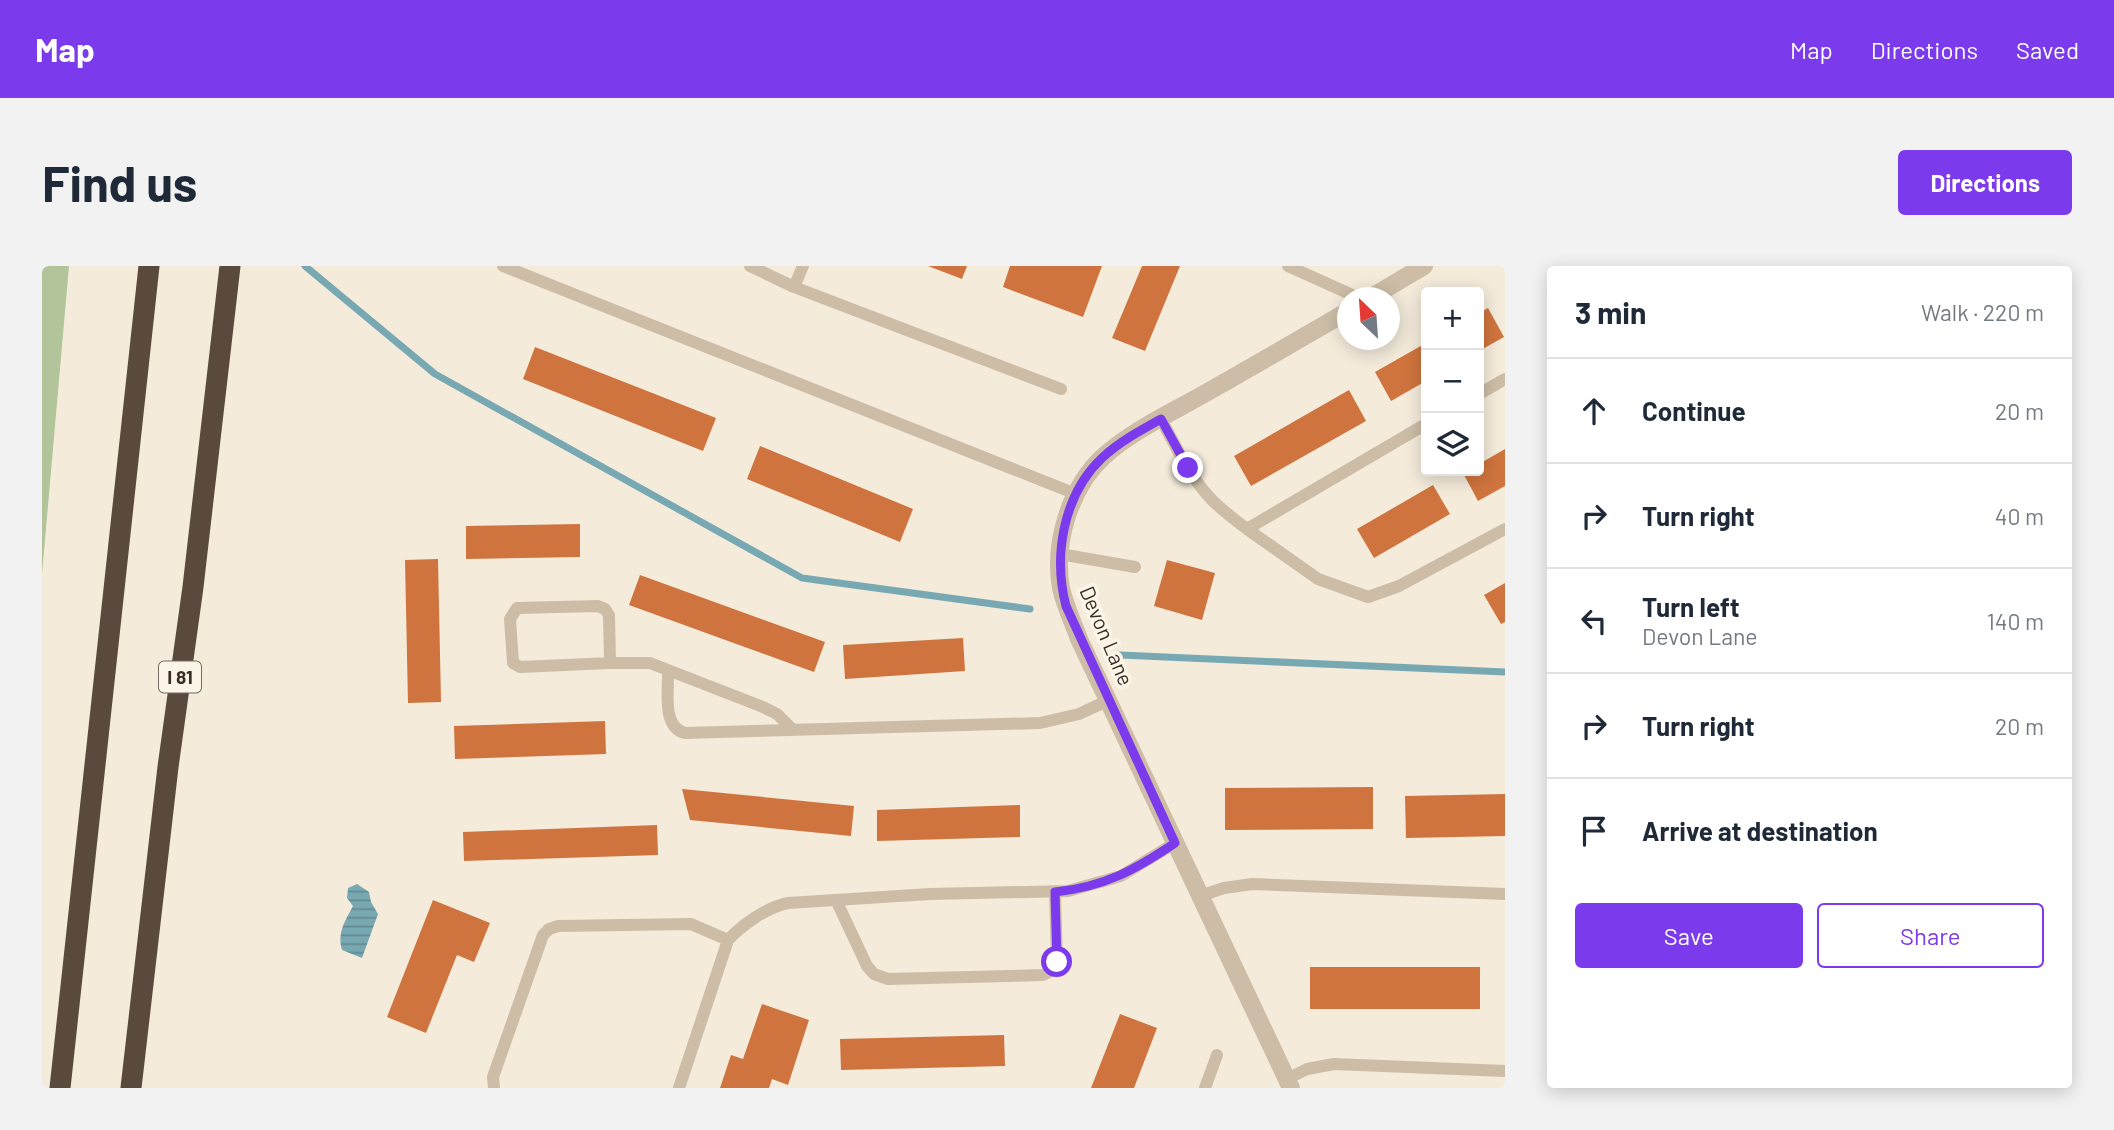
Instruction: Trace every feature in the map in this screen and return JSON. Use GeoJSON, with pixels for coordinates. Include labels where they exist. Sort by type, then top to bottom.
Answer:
{"type":"FeatureCollection","features":[{"type":"Feature","properties":{"kind":"highway"},"geometry":{"type":"LineString","coordinates":[[60,1088],[149,266]]}},
{"type":"Feature","properties":{"kind":"highway","name":"I 81"},"geometry":{"type":"LineString","coordinates":[[131,1088],[230,266]]}},
{"type":"Feature","properties":{"kind":"street"},"geometry":{"type":"LineString","coordinates":[[1389,287],[1424,266]]}},
{"type":"Feature","properties":{"kind":"street","name":"Devon Lane"},"geometry":{"type":"LineString","coordinates":[[1289,1084],[1066,606],[1061,587],[1060,554],[1068,515],[1076,494],[1102,458],[1161,419],[1337,317]]}},
{"type":"Feature","properties":{"kind":"lane"},"geometry":{"type":"LineString","coordinates":[[503,266],[1076,494]]}},
{"type":"Feature","properties":{"kind":"lane"},"geometry":{"type":"LineString","coordinates":[[750,266],[794,287],[1061,389]]}},
{"type":"Feature","properties":{"kind":"lane"},"geometry":{"type":"LineString","coordinates":[[794,287],[803,266]]}},
{"type":"Feature","properties":{"kind":"lane"},"geometry":{"type":"LineString","coordinates":[[1288,266],[1337,288]]}},
{"type":"Feature","properties":{"kind":"lane"},"geometry":{"type":"LineString","coordinates":[[1484,391],[1505,379]]}},
{"type":"Feature","properties":{"kind":"lane"},"geometry":{"type":"LineString","coordinates":[[1161,419],[1185,462],[1213,501],[1247,529],[1318,579],[1368,597],[1399,586],[1505,528]]}},
{"type":"Feature","properties":{"kind":"lane"},"geometry":{"type":"LineString","coordinates":[[1247,529],[1421,427]]}},
{"type":"Feature","properties":{"kind":"lane"},"geometry":{"type":"LineString","coordinates":[[1060,554],[1135,568]]}},
{"type":"Feature","properties":{"kind":"lane"},"geometry":{"type":"LineString","coordinates":[[610,663],[609,615],[601,607],[522,607],[511,615],[512,659],[516,666],[610,663],[641,661],[774,712],[792,729]]}},
{"type":"Feature","properties":{"kind":"lane"},"geometry":{"type":"LineString","coordinates":[[668,670],[670,721],[680,732],[1046,722],[1079,714],[1108,700]]}},
{"type":"Feature","properties":{"kind":"lane"},"geometry":{"type":"LineString","coordinates":[[678,1088],[728,940],[737,931],[776,906],[930,894],[1055,892],[1091,886],[1121,876],[1175,843]]}},
{"type":"Feature","properties":{"kind":"lane"},"geometry":{"type":"LineString","coordinates":[[1200,897],[1224,887],[1252,884],[1505,894]]}},
{"type":"Feature","properties":{"kind":"lane"},"geometry":{"type":"LineString","coordinates":[[836,900],[867,966],[878,976],[888,979],[1043,975],[1053,970],[1057,962],[1055,892]]}},
{"type":"Feature","properties":{"kind":"lane"},"geometry":{"type":"LineString","coordinates":[[494,1088],[493,1077],[514,1013],[543,935],[549,929],[558,926],[691,924],[728,940]]}},
{"type":"Feature","properties":{"kind":"lane"},"geometry":{"type":"LineString","coordinates":[[1205,1088],[1217,1055]]}},
{"type":"Feature","properties":{"kind":"lane"},"geometry":{"type":"LineString","coordinates":[[1289,1084],[1307,1069],[1334,1064],[1505,1070]]}},
{"type":"Feature","properties":{"kind":"green space"},"geometry":{"type":"Polygon","coordinates":[[[42,266],[69,266],[42,574],[42,266]]]}},
{"type":"Feature","properties":{"kind":"water"},"geometry":{"type":"Polygon","coordinates":[[[357,884],[369,892],[378,914],[362,958],[342,950],[340,938],[353,906],[347,898],[348,888],[357,884]]]}},
{"type":"Feature","properties":{"kind":"building"},"geometry":{"type":"Polygon","coordinates":[[[928,266],[967,266],[962,279],[928,266]]]}},
{"type":"Feature","properties":{"kind":"building"},"geometry":{"type":"Polygon","coordinates":[[[1010,266],[1102,266],[1083,317],[1003,287],[1010,266]]]}},
{"type":"Feature","properties":{"kind":"building"},"geometry":{"type":"Polygon","coordinates":[[[1142,266],[1180,266],[1145,351],[1112,338],[1142,266]]]}},
{"type":"Feature","properties":{"kind":"building"},"geometry":{"type":"Polygon","coordinates":[[[1488,308],[1504,337],[1484,348],[1484,310],[1488,308]]]}},
{"type":"Feature","properties":{"kind":"building"},"geometry":{"type":"Polygon","coordinates":[[[1421,346],[1421,384],[1391,401],[1375,372],[1421,346]]]}},
{"type":"Feature","properties":{"kind":"building"},"geometry":{"type":"Polygon","coordinates":[[[535,347],[716,418],[703,451],[523,379],[535,347]]]}},
{"type":"Feature","properties":{"kind":"building"},"geometry":{"type":"Polygon","coordinates":[[[1349,390],[1366,421],[1251,486],[1234,456],[1349,390]]]}},
{"type":"Feature","properties":{"kind":"building"},"geometry":{"type":"Polygon","coordinates":[[[760,446],[913,509],[900,542],[747,479],[760,446]]]}},
{"type":"Feature","properties":{"kind":"building"},"geometry":{"type":"Polygon","coordinates":[[[1505,449],[1505,486],[1478,501],[1465,476],[1484,476],[1484,461],[1505,449]]]}},
{"type":"Feature","properties":{"kind":"building"},"geometry":{"type":"Polygon","coordinates":[[[1433,485],[1450,514],[1374,558],[1357,529],[1433,485]]]}},
{"type":"Feature","properties":{"kind":"building"},"geometry":{"type":"Polygon","coordinates":[[[580,524],[580,557],[466,559],[466,526],[580,524]]]}},
{"type":"Feature","properties":{"kind":"building"},"geometry":{"type":"Polygon","coordinates":[[[438,559],[441,702],[408,703],[405,560],[438,559]]]}},
{"type":"Feature","properties":{"kind":"building"},"geometry":{"type":"Polygon","coordinates":[[[1167,560],[1215,573],[1202,620],[1154,606],[1167,560]]]}},
{"type":"Feature","properties":{"kind":"building"},"geometry":{"type":"Polygon","coordinates":[[[640,575],[825,642],[814,672],[629,605],[640,575]]]}},
{"type":"Feature","properties":{"kind":"building"},"geometry":{"type":"Polygon","coordinates":[[[1505,583],[1505,622],[1501,624],[1484,595],[1505,583]]]}},
{"type":"Feature","properties":{"kind":"building"},"geometry":{"type":"Polygon","coordinates":[[[963,638],[965,671],[845,679],[843,645],[963,638]]]}},
{"type":"Feature","properties":{"kind":"building"},"geometry":{"type":"Polygon","coordinates":[[[605,721],[606,754],[455,759],[454,726],[605,721]]]}},
{"type":"Feature","properties":{"kind":"building"},"geometry":{"type":"Polygon","coordinates":[[[1373,787],[1373,829],[1225,830],[1225,788],[1373,787]]]}},
{"type":"Feature","properties":{"kind":"building"},"geometry":{"type":"Polygon","coordinates":[[[682,789],[854,806],[851,836],[690,820],[682,789]]]}},
{"type":"Feature","properties":{"kind":"building"},"geometry":{"type":"Polygon","coordinates":[[[1505,794],[1505,836],[1406,838],[1405,796],[1505,794]]]}},
{"type":"Feature","properties":{"kind":"building"},"geometry":{"type":"Polygon","coordinates":[[[1020,805],[1020,837],[877,841],[877,810],[1020,805]]]}},
{"type":"Feature","properties":{"kind":"building"},"geometry":{"type":"Polygon","coordinates":[[[657,825],[658,855],[464,861],[463,832],[657,825]]]}},
{"type":"Feature","properties":{"kind":"building"},"geometry":{"type":"Polygon","coordinates":[[[433,900],[490,923],[474,962],[457,955],[426,1033],[387,1017],[433,900]]]}},
{"type":"Feature","properties":{"kind":"building"},"geometry":{"type":"Polygon","coordinates":[[[1310,967],[1480,967],[1480,1009],[1310,1009],[1310,967]]]}},
{"type":"Feature","properties":{"kind":"building"},"geometry":{"type":"Polygon","coordinates":[[[762,1004],[809,1020],[788,1085],[772,1079],[769,1088],[720,1088],[731,1055],[743,1059],[762,1004]]]}},
{"type":"Feature","properties":{"kind":"building"},"geometry":{"type":"Polygon","coordinates":[[[1120,1014],[1157,1028],[1134,1088],[1091,1088],[1120,1014]]]}},
{"type":"Feature","properties":{"kind":"building"},"geometry":{"type":"Polygon","coordinates":[[[1004,1035],[1005,1066],[841,1070],[840,1039],[1004,1035]]]}},
{"type":"Feature","properties":{"kind":"waterway"},"geometry":{"type":"LineString","coordinates":[[305,266],[435,374],[802,578],[1030,609]]}},
{"type":"Feature","properties":{"kind":"waterway"},"geometry":{"type":"LineString","coordinates":[[1120,655],[1505,672]]}},
{"type":"Feature","properties":{"kind":"route"},"geometry":{"type":"LineString","coordinates":[[1057,962],[1055,892],[1110,881],[1138,868],[1175,843],[1066,606],[1059,569],[1068,515],[1076,494],[1096,465],[1125,441],[1161,419],[1188,468]]}}]}
